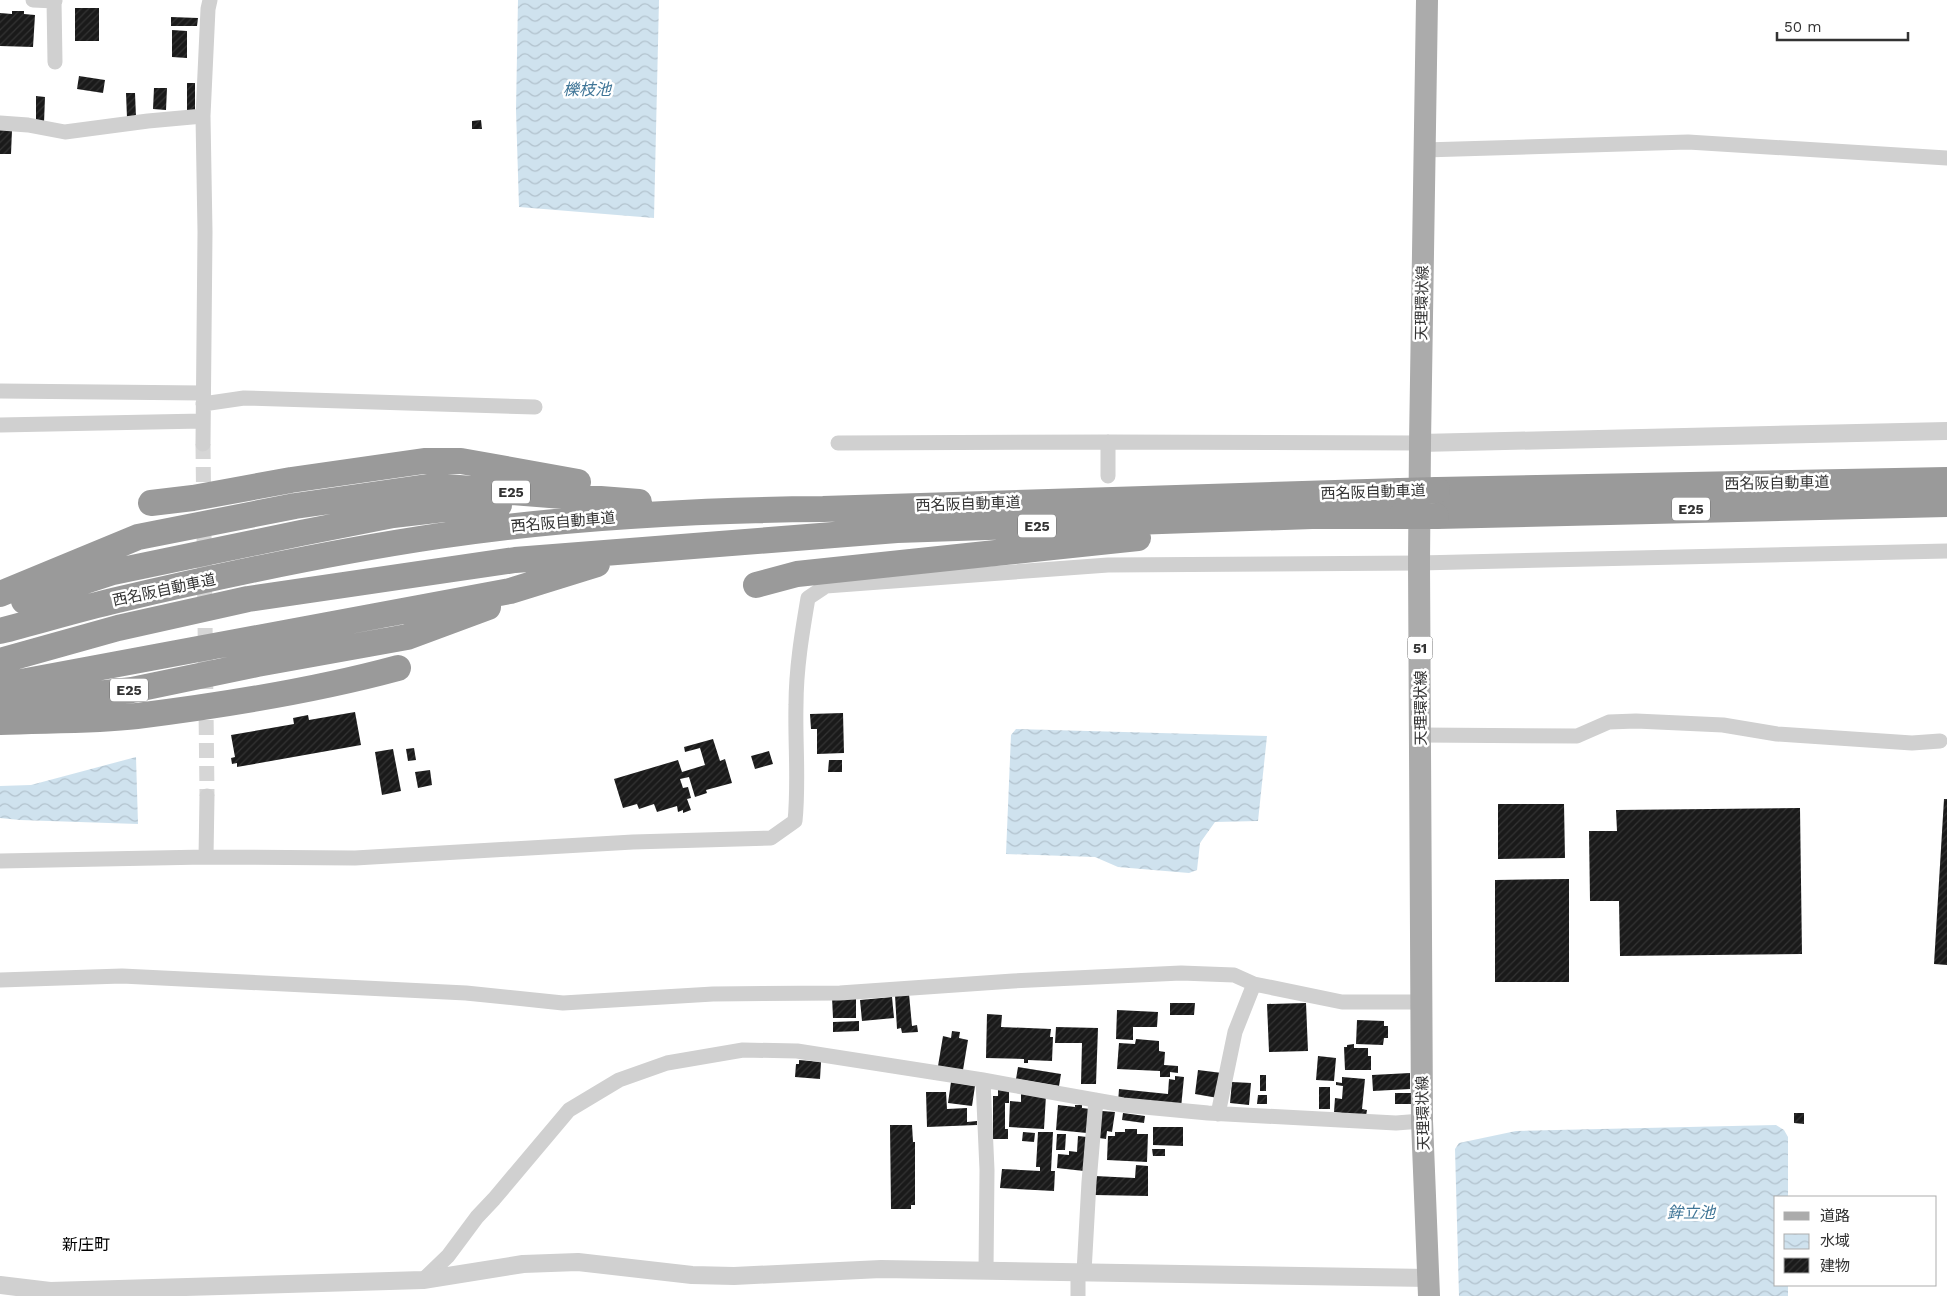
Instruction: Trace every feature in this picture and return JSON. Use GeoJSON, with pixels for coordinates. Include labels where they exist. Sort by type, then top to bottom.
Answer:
{"type":"FeatureCollection","features":[{"type":"Feature","properties":{"kind":"highway"},"geometry":{"type":"LineString","coordinates":[[151,503],[196,510],[372,481],[429,476],[727,510]]}},
{"type":"Feature","properties":{"kind":"highway","name":"西名阪自動車道"},"geometry":{"type":"LineString","coordinates":[[0,661],[118,628],[248,599],[515,560],[673,546],[897,530],[1312,516],[1401,503],[1437,490],[1947,480]]}},
{"type":"Feature","properties":{"kind":"highway","name":"E25"},"geometry":{"type":"LineString","coordinates":[[0,594],[138,537],[161,531],[296,506],[434,486],[727,510]]}},
{"type":"Feature","properties":{"kind":"highway","name":"E25"},"geometry":{"type":"LineString","coordinates":[[0,601],[164,544],[298,518],[432,496],[727,510]]}},
{"type":"Feature","properties":{"kind":"highway","name":"西名阪自動車道"},"geometry":{"type":"LineString","coordinates":[[0,631],[116,600],[306,560],[438,536],[536,524],[727,510],[1401,503],[1436,516],[1947,504]]}},
{"type":"Feature","properties":{"kind":"highway","name":"E25"},"geometry":{"type":"LineString","coordinates":[[0,609],[114,572],[393,515],[478,505],[727,510]]}},
{"type":"Feature","properties":{"kind":"highway","name":"E25"},"geometry":{"type":"LineString","coordinates":[[0,619],[140,581],[303,544],[414,523],[499,513],[727,510]]}},
{"type":"Feature","properties":{"kind":"highway"},"geometry":{"type":"LineString","coordinates":[[756,586],[796,574],[1146,537],[1288,529],[1312,516]]}},
{"type":"Feature","properties":{"kind":"highway","name":"E25"},"geometry":{"type":"LineString","coordinates":[[0,686],[510,590],[579,569],[673,546]]}},
{"type":"Feature","properties":{"kind":"highway","name":"E25"},"geometry":{"type":"LineString","coordinates":[[0,670],[250,611],[673,546]]}},
{"type":"Feature","properties":{"kind":"highway","name":"E25"},"geometry":{"type":"LineString","coordinates":[[0,678],[251,624],[513,580],[673,546]]}},
{"type":"Feature","properties":{"kind":"highway","name":"E25"},"geometry":{"type":"LineString","coordinates":[[0,707],[132,690],[257,664],[407,637],[503,602],[579,569]]}},
{"type":"Feature","properties":{"kind":"highway","name":"E25"},"geometry":{"type":"LineString","coordinates":[[0,697],[128,678],[503,602]]}},
{"type":"Feature","properties":{"kind":"highway"},"geometry":{"type":"LineString","coordinates":[[0,707],[133,704],[352,668],[398,668],[348,682],[261,698],[135,716],[0,722]]}},
{"type":"Feature","properties":{"kind":"main road","name":"天理環状線"},"geometry":{"type":"LineString","coordinates":[[1427,0],[1419,563],[1422,1121],[1429,1287]]}},
{"type":"Feature","properties":{"kind":"street"},"geometry":{"type":"LineString","coordinates":[[33,0],[54,1],[55,62]]}},
{"type":"Feature","properties":{"kind":"street"},"geometry":{"type":"LineString","coordinates":[[202,444],[206,232],[203,116],[210,0]]}},
{"type":"Feature","properties":{"kind":"street"},"geometry":{"type":"LineString","coordinates":[[0,123],[28,125],[65,132],[203,116]]}},
{"type":"Feature","properties":{"kind":"street"},"geometry":{"type":"LineString","coordinates":[[1424,150],[1688,142],[1947,158]]}},
{"type":"Feature","properties":{"kind":"street"},"geometry":{"type":"LineString","coordinates":[[0,391],[535,407]]}},
{"type":"Feature","properties":{"kind":"street"},"geometry":{"type":"LineString","coordinates":[[0,425],[203,421]]}},
{"type":"Feature","properties":{"kind":"street"},"geometry":{"type":"LineString","coordinates":[[838,443],[1420,443],[1947,431]]}},
{"type":"Feature","properties":{"kind":"street"},"geometry":{"type":"LineString","coordinates":[[1108,442],[1108,476]]}},
{"type":"Feature","properties":{"kind":"street"},"geometry":{"type":"LineString","coordinates":[[0,861],[206,857],[354,858],[633,842],[771,838],[795,821],[798,796],[796,703],[800,643],[808,598],[826,586],[1108,560],[1419,563],[1947,551]]}},
{"type":"Feature","properties":{"kind":"street"},"geometry":{"type":"LineString","coordinates":[[1421,735],[1577,736],[1609,722],[1636,721],[1723,725],[1776,734],[1912,743],[1940,741]]}},
{"type":"Feature","properties":{"kind":"street"},"geometry":{"type":"LineString","coordinates":[[206,857],[207,796]]}},
{"type":"Feature","properties":{"kind":"street"},"geometry":{"type":"LineString","coordinates":[[0,980],[122,976],[466,993],[563,1003],[713,994],[840,993],[1014,981],[1181,973],[1234,975],[1254,984],[1342,1002],[1422,1002]]}},
{"type":"Feature","properties":{"kind":"street"},"geometry":{"type":"LineString","coordinates":[[1218,1114],[1235,1032],[1254,984]]}},
{"type":"Feature","properties":{"kind":"street"},"geometry":{"type":"LineString","coordinates":[[423,1280],[448,1256],[477,1217],[569,1110],[620,1080],[667,1062],[742,1050],[797,1051],[983,1080],[1123,1105],[1218,1114],[1396,1123],[1422,1121]]}},
{"type":"Feature","properties":{"kind":"street"},"geometry":{"type":"LineString","coordinates":[[983,1080],[987,1170],[986,1270]]}},
{"type":"Feature","properties":{"kind":"street"},"geometry":{"type":"LineString","coordinates":[[1078,1296],[1096,1100]]}},
{"type":"Feature","properties":{"kind":"street"},"geometry":{"type":"LineString","coordinates":[[0,1285],[49,1293],[423,1280],[523,1264],[578,1262],[692,1275],[734,1276],[881,1269],[986,1270],[1081,1272],[1429,1287]]}},
{"type":"Feature","properties":{"kind":"water","name":"櫟枝池"},"geometry":{"type":"Polygon","coordinates":[[[518,0],[659,0],[654,218],[519,207],[516,110],[518,0]]]}},
{"type":"Feature","properties":{"kind":"water"},"geometry":{"type":"Polygon","coordinates":[[[1016,729],[1267,736],[1258,821],[1215,822],[1200,843],[1197,870],[1189,873],[1118,867],[1095,857],[1006,854],[1011,735],[1016,729]]]}},
{"type":"Feature","properties":{"kind":"water"},"geometry":{"type":"Polygon","coordinates":[[[136,757],[138,824],[0,818],[0,786],[31,785],[136,757]]]}},
{"type":"Feature","properties":{"kind":"water","name":"鉾立池"},"geometry":{"type":"Polygon","coordinates":[[[1776,1125],[1784,1130],[1788,1137],[1788,1196],[1774,1196],[1774,1286],[1788,1286],[1788,1296],[1459,1296],[1455,1149],[1459,1143],[1516,1131],[1776,1125]]]}},
{"type":"Feature","properties":{"kind":"building"},"geometry":{"type":"Polygon","coordinates":[[[75,8],[99,8],[99,41],[75,41],[75,8]]]}},
{"type":"Feature","properties":{"kind":"building"},"geometry":{"type":"Polygon","coordinates":[[[12,11],[24,11],[24,14],[35,15],[33,47],[0,46],[0,13],[12,14],[12,11]]]}},
{"type":"Feature","properties":{"kind":"building"},"geometry":{"type":"Polygon","coordinates":[[[171,17],[198,18],[197,26],[171,26],[171,17]]]}},
{"type":"Feature","properties":{"kind":"building"},"geometry":{"type":"Polygon","coordinates":[[[172,30],[187,31],[187,58],[172,57],[172,30]]]}},
{"type":"Feature","properties":{"kind":"building"},"geometry":{"type":"Polygon","coordinates":[[[79,76],[105,80],[103,93],[77,89],[79,76]]]}},
{"type":"Feature","properties":{"kind":"building"},"geometry":{"type":"Polygon","coordinates":[[[187,83],[195,83],[195,111],[187,111],[187,83]]]}},
{"type":"Feature","properties":{"kind":"building"},"geometry":{"type":"Polygon","coordinates":[[[154,88],[167,88],[166,110],[153,109],[154,88]]]}},
{"type":"Feature","properties":{"kind":"building"},"geometry":{"type":"Polygon","coordinates":[[[126,93],[135,93],[136,117],[127,118],[126,93]]]}},
{"type":"Feature","properties":{"kind":"building"},"geometry":{"type":"Polygon","coordinates":[[[36,96],[45,97],[44,123],[36,123],[36,96]]]}},
{"type":"Feature","properties":{"kind":"building"},"geometry":{"type":"Polygon","coordinates":[[[481,120],[482,129],[472,129],[472,121],[481,120]]]}},
{"type":"Feature","properties":{"kind":"building"},"geometry":{"type":"Polygon","coordinates":[[[0,130],[12,130],[11,154],[0,154],[0,130]]]}},
{"type":"Feature","properties":{"kind":"building"},"geometry":{"type":"Polygon","coordinates":[[[355,712],[361,745],[237,767],[237,763],[232,764],[231,758],[235,757],[231,735],[294,724],[293,718],[308,715],[309,720],[355,712]]]}},
{"type":"Feature","properties":{"kind":"building"},"geometry":{"type":"Polygon","coordinates":[[[843,713],[844,753],[817,754],[817,729],[811,729],[810,714],[843,713]]]}},
{"type":"Feature","properties":{"kind":"building"},"geometry":{"type":"Polygon","coordinates":[[[713,739],[720,761],[725,759],[732,783],[706,790],[707,793],[695,797],[689,777],[680,779],[683,788],[688,787],[691,798],[687,799],[691,810],[683,813],[683,810],[678,812],[677,806],[657,812],[654,804],[639,809],[637,804],[623,808],[614,779],[678,760],[682,772],[705,765],[700,748],[685,752],[684,747],[713,739]]]}},
{"type":"Feature","properties":{"kind":"building"},"geometry":{"type":"Polygon","coordinates":[[[414,748],[416,760],[408,761],[406,749],[414,748]]]}},
{"type":"Feature","properties":{"kind":"building"},"geometry":{"type":"Polygon","coordinates":[[[393,749],[401,791],[382,795],[375,752],[393,749]]]}},
{"type":"Feature","properties":{"kind":"building"},"geometry":{"type":"Polygon","coordinates":[[[769,751],[773,764],[755,769],[751,756],[769,751]]]}},
{"type":"Feature","properties":{"kind":"building"},"geometry":{"type":"Polygon","coordinates":[[[829,760],[842,760],[842,772],[828,772],[829,760]]]}},
{"type":"Feature","properties":{"kind":"building"},"geometry":{"type":"Polygon","coordinates":[[[430,770],[432,785],[418,788],[415,772],[430,770]]]}},
{"type":"Feature","properties":{"kind":"building"},"geometry":{"type":"Polygon","coordinates":[[[1944,799],[1947,799],[1947,965],[1934,964],[1944,799]]]}},
{"type":"Feature","properties":{"kind":"building"},"geometry":{"type":"Polygon","coordinates":[[[1498,804],[1564,804],[1565,858],[1498,859],[1498,804]]]}},
{"type":"Feature","properties":{"kind":"building"},"geometry":{"type":"Polygon","coordinates":[[[1800,808],[1802,954],[1620,956],[1619,901],[1590,901],[1589,831],[1617,831],[1616,810],[1800,808]]]}},
{"type":"Feature","properties":{"kind":"building"},"geometry":{"type":"Polygon","coordinates":[[[1569,879],[1569,982],[1495,982],[1495,880],[1569,879]]]}},
{"type":"Feature","properties":{"kind":"building"},"geometry":{"type":"Polygon","coordinates":[[[909,994],[912,1026],[917,1025],[918,1032],[902,1033],[901,1028],[897,1029],[895,995],[909,994]]]}},
{"type":"Feature","properties":{"kind":"building"},"geometry":{"type":"Polygon","coordinates":[[[832,997],[856,997],[856,1018],[833,1018],[832,997]]]}},
{"type":"Feature","properties":{"kind":"building"},"geometry":{"type":"Polygon","coordinates":[[[892,997],[894,1018],[862,1021],[860,1000],[892,997]]]}},
{"type":"Feature","properties":{"kind":"building"},"geometry":{"type":"Polygon","coordinates":[[[1170,1003],[1195,1003],[1194,1015],[1170,1015],[1170,1003]]]}},
{"type":"Feature","properties":{"kind":"building"},"geometry":{"type":"Polygon","coordinates":[[[1306,1003],[1308,1051],[1269,1052],[1267,1004],[1306,1003]]]}},
{"type":"Feature","properties":{"kind":"building"},"geometry":{"type":"Polygon","coordinates":[[[1117,1010],[1158,1012],[1157,1027],[1133,1027],[1133,1040],[1116,1039],[1117,1010]]]}},
{"type":"Feature","properties":{"kind":"building"},"geometry":{"type":"Polygon","coordinates":[[[987,1014],[1002,1015],[1001,1027],[1051,1029],[1050,1037],[1053,1037],[1052,1061],[1028,1060],[1028,1063],[1024,1063],[1024,1059],[986,1058],[987,1014]]]}},
{"type":"Feature","properties":{"kind":"building"},"geometry":{"type":"Polygon","coordinates":[[[1357,1020],[1384,1021],[1384,1026],[1388,1026],[1388,1038],[1384,1038],[1383,1045],[1356,1044],[1357,1020]]]}},
{"type":"Feature","properties":{"kind":"building"},"geometry":{"type":"Polygon","coordinates":[[[859,1021],[859,1031],[833,1032],[833,1022],[859,1021]]]}},
{"type":"Feature","properties":{"kind":"building"},"geometry":{"type":"Polygon","coordinates":[[[1056,1027],[1098,1028],[1096,1084],[1081,1084],[1082,1043],[1055,1043],[1056,1027]]]}},
{"type":"Feature","properties":{"kind":"building"},"geometry":{"type":"Polygon","coordinates":[[[952,1031],[960,1032],[959,1038],[968,1040],[963,1070],[938,1066],[943,1036],[951,1038],[952,1031]]]}},
{"type":"Feature","properties":{"kind":"building"},"geometry":{"type":"Polygon","coordinates":[[[1136,1039],[1159,1041],[1159,1051],[1165,1052],[1164,1065],[1178,1066],[1178,1073],[1170,1072],[1170,1077],[1160,1077],[1160,1071],[1117,1069],[1119,1043],[1135,1044],[1136,1039]]]}},
{"type":"Feature","properties":{"kind":"building"},"geometry":{"type":"Polygon","coordinates":[[[1354,1044],[1354,1048],[1368,1048],[1368,1056],[1371,1056],[1371,1070],[1345,1070],[1344,1047],[1354,1044]]]}},
{"type":"Feature","properties":{"kind":"building"},"geometry":{"type":"Polygon","coordinates":[[[1318,1056],[1336,1058],[1334,1081],[1316,1080],[1318,1056]]]}},
{"type":"Feature","properties":{"kind":"building"},"geometry":{"type":"Polygon","coordinates":[[[799,1060],[821,1062],[820,1079],[795,1077],[796,1064],[799,1064],[799,1060]]]}},
{"type":"Feature","properties":{"kind":"building"},"geometry":{"type":"Polygon","coordinates":[[[1018,1067],[1061,1074],[1059,1086],[1016,1079],[1018,1067]]]}},
{"type":"Feature","properties":{"kind":"building"},"geometry":{"type":"Polygon","coordinates":[[[1198,1070],[1222,1073],[1218,1098],[1195,1094],[1198,1070]]]}},
{"type":"Feature","properties":{"kind":"building"},"geometry":{"type":"Polygon","coordinates":[[[1410,1073],[1410,1089],[1373,1091],[1372,1075],[1410,1073]]]}},
{"type":"Feature","properties":{"kind":"building"},"geometry":{"type":"Polygon","coordinates":[[[1260,1075],[1266,1075],[1266,1091],[1260,1091],[1260,1075]]]}},
{"type":"Feature","properties":{"kind":"building"},"geometry":{"type":"Polygon","coordinates":[[[1175,1076],[1184,1077],[1181,1108],[1118,1102],[1119,1089],[1168,1094],[1169,1079],[1175,1080],[1175,1076]]]}},
{"type":"Feature","properties":{"kind":"building"},"geometry":{"type":"Polygon","coordinates":[[[1342,1077],[1365,1079],[1362,1109],[1367,1110],[1366,1116],[1334,1112],[1335,1098],[1342,1099],[1343,1086],[1336,1085],[1336,1082],[1342,1083],[1342,1077]]]}},
{"type":"Feature","properties":{"kind":"building"},"geometry":{"type":"Polygon","coordinates":[[[951,1082],[975,1086],[972,1106],[948,1103],[951,1082]]]}},
{"type":"Feature","properties":{"kind":"building"},"geometry":{"type":"Polygon","coordinates":[[[1232,1082],[1251,1083],[1249,1105],[1230,1103],[1232,1082]]]}},
{"type":"Feature","properties":{"kind":"building"},"geometry":{"type":"Polygon","coordinates":[[[1319,1087],[1330,1087],[1330,1109],[1319,1109],[1319,1087]]]}},
{"type":"Feature","properties":{"kind":"building"},"geometry":{"type":"Polygon","coordinates":[[[1009,1088],[1009,1103],[1005,1103],[1005,1129],[1008,1129],[1008,1139],[993,1139],[993,1096],[998,1096],[998,1089],[1009,1088]]]}},
{"type":"Feature","properties":{"kind":"building"},"geometry":{"type":"Polygon","coordinates":[[[926,1092],[946,1092],[947,1109],[967,1108],[967,1122],[977,1121],[977,1125],[927,1127],[926,1092]]]}},
{"type":"Feature","properties":{"kind":"building"},"geometry":{"type":"Polygon","coordinates":[[[1021,1093],[1046,1095],[1044,1129],[1009,1127],[1010,1101],[1021,1102],[1021,1093]]]}},
{"type":"Feature","properties":{"kind":"building"},"geometry":{"type":"Polygon","coordinates":[[[1395,1093],[1411,1093],[1411,1104],[1395,1104],[1395,1093]]]}},
{"type":"Feature","properties":{"kind":"building"},"geometry":{"type":"Polygon","coordinates":[[[1258,1095],[1267,1095],[1267,1104],[1257,1104],[1258,1095]]]}},
{"type":"Feature","properties":{"kind":"building"},"geometry":{"type":"Polygon","coordinates":[[[1058,1105],[1075,1107],[1075,1105],[1082,1105],[1082,1108],[1090,1109],[1087,1133],[1056,1130],[1058,1105]]]}},
{"type":"Feature","properties":{"kind":"building"},"geometry":{"type":"Polygon","coordinates":[[[1102,1111],[1115,1112],[1112,1132],[1107,1131],[1106,1139],[1099,1138],[1102,1111]]]}},
{"type":"Feature","properties":{"kind":"building"},"geometry":{"type":"Polygon","coordinates":[[[1123,1113],[1145,1116],[1144,1123],[1122,1120],[1123,1113]]]}},
{"type":"Feature","properties":{"kind":"building"},"geometry":{"type":"Polygon","coordinates":[[[1794,1113],[1804,1113],[1804,1124],[1794,1123],[1794,1113]]]}},
{"type":"Feature","properties":{"kind":"building"},"geometry":{"type":"Polygon","coordinates":[[[890,1125],[912,1125],[913,1142],[915,1142],[915,1205],[911,1205],[911,1209],[891,1209],[890,1125]]]}},
{"type":"Feature","properties":{"kind":"building"},"geometry":{"type":"Polygon","coordinates":[[[1153,1127],[1183,1127],[1183,1146],[1153,1145],[1153,1127]]]}},
{"type":"Feature","properties":{"kind":"building"},"geometry":{"type":"Polygon","coordinates":[[[1125,1129],[1137,1129],[1137,1134],[1148,1134],[1147,1162],[1107,1160],[1108,1136],[1115,1136],[1115,1132],[1125,1132],[1125,1129]]]}},
{"type":"Feature","properties":{"kind":"building"},"geometry":{"type":"Polygon","coordinates":[[[1023,1132],[1035,1133],[1034,1142],[1022,1141],[1023,1132]]]}},
{"type":"Feature","properties":{"kind":"building"},"geometry":{"type":"Polygon","coordinates":[[[1038,1132],[1053,1132],[1051,1171],[1055,1171],[1054,1191],[1000,1188],[1002,1169],[1040,1171],[1040,1167],[1036,1167],[1038,1132]]]}},
{"type":"Feature","properties":{"kind":"building"},"geometry":{"type":"Polygon","coordinates":[[[1057,1134],[1066,1134],[1065,1150],[1056,1150],[1057,1134]]]}},
{"type":"Feature","properties":{"kind":"building"},"geometry":{"type":"Polygon","coordinates":[[[1078,1136],[1087,1137],[1084,1171],[1057,1168],[1058,1154],[1069,1155],[1069,1151],[1077,1152],[1078,1136]]]}},
{"type":"Feature","properties":{"kind":"building"},"geometry":{"type":"Polygon","coordinates":[[[1152,1149],[1165,1149],[1165,1156],[1153,1156],[1152,1149]]]}},
{"type":"Feature","properties":{"kind":"building"},"geometry":{"type":"Polygon","coordinates":[[[1136,1165],[1148,1166],[1148,1196],[1095,1195],[1095,1176],[1135,1178],[1136,1165]]]}},
{"type":"Feature","properties":{"kind":"tunnel"},"geometry":{"type":"LineString","coordinates":[[203,444],[207,796]]}},
{"type":"Feature","properties":{"kind":"district","name":"新庄町"},"geometry":{"type":"Point","coordinates":[86,1244]}}]}
